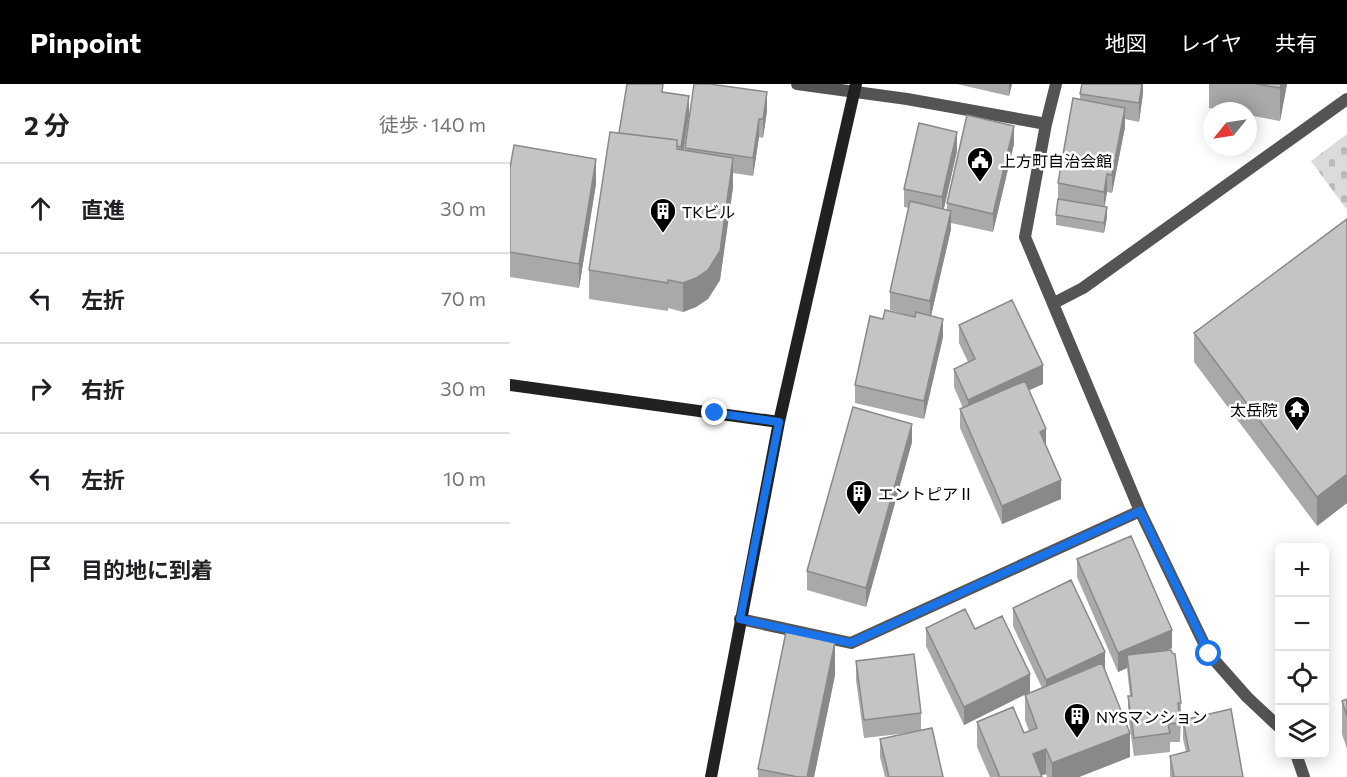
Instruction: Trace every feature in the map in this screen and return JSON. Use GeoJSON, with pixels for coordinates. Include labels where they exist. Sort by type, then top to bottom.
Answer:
{"type":"FeatureCollection","features":[{"type":"Feature","properties":{"kind":"street"},"geometry":{"type":"LineString","coordinates":[[797,84],[856,88],[1046,124]]}},
{"type":"Feature","properties":{"kind":"street"},"geometry":{"type":"LineString","coordinates":[[1056,84],[1046,124],[1025,237],[1140,511],[1209,654],[1247,697],[1275,723]]}},
{"type":"Feature","properties":{"kind":"street"},"geometry":{"type":"LineString","coordinates":[[711,777],[779,422],[856,88]]}},
{"type":"Feature","properties":{"kind":"street"},"geometry":{"type":"LineString","coordinates":[[1054,303],[1083,288],[1347,99]]}},
{"type":"Feature","properties":{"kind":"street"},"geometry":{"type":"LineString","coordinates":[[510,385],[779,422]]}},
{"type":"Feature","properties":{"kind":"street"},"geometry":{"type":"LineString","coordinates":[[740,619],[851,643],[1140,511]]}},
{"type":"Feature","properties":{"kind":"street"},"geometry":{"type":"LineString","coordinates":[[1298,759],[1304,777]]}},
{"type":"Feature","properties":{"kind":"green space"},"geometry":{"type":"Polygon","coordinates":[[[1347,134],[1347,210],[1311,161],[1347,134]]]}},
{"type":"Feature","properties":{"kind":"building"},"geometry":{"type":"Polygon","coordinates":[[[627,84],[663,84],[662,92],[689,96],[681,147],[677,146],[677,140],[619,133],[627,84]]]}},
{"type":"Feature","properties":{"kind":"building"},"geometry":{"type":"Polygon","coordinates":[[[694,84],[767,92],[763,119],[759,119],[753,158],[685,148],[694,84]]]}},
{"type":"Feature","properties":{"kind":"building"},"geometry":{"type":"Polygon","coordinates":[[[1082,84],[1142,84],[1139,103],[1080,94],[1082,84]]]}},
{"type":"Feature","properties":{"kind":"building"},"geometry":{"type":"Polygon","coordinates":[[[1256,84],[1281,84],[1280,88],[1256,84]]]}},
{"type":"Feature","properties":{"kind":"building"},"geometry":{"type":"Polygon","coordinates":[[[1073,98],[1125,108],[1112,175],[1107,174],[1104,192],[1058,183],[1073,98]]]}},
{"type":"Feature","properties":{"kind":"building","name":"上方町自治会館"},"geometry":{"type":"Polygon","coordinates":[[[967,115],[1014,126],[993,214],[947,203],[967,115]]]}},
{"type":"Feature","properties":{"kind":"building"},"geometry":{"type":"Polygon","coordinates":[[[919,123],[957,132],[942,197],[904,189],[919,123]]]}},
{"type":"Feature","properties":{"kind":"building","name":"TKビル"},"geometry":{"type":"Polygon","coordinates":[[[610,132],[677,140],[677,149],[733,158],[720,251],[708,270],[696,278],[683,283],[668,280],[668,283],[589,270],[610,132]]]}},
{"type":"Feature","properties":{"kind":"building"},"geometry":{"type":"Polygon","coordinates":[[[514,145],[596,159],[579,264],[510,252],[510,168],[514,145]]]}},
{"type":"Feature","properties":{"kind":"building"},"geometry":{"type":"Polygon","coordinates":[[[1058,199],[1107,207],[1104,223],[1056,215],[1058,199]]]}},
{"type":"Feature","properties":{"kind":"building"},"geometry":{"type":"Polygon","coordinates":[[[910,201],[951,211],[930,301],[890,292],[910,201]]]}},
{"type":"Feature","properties":{"kind":"building","name":"太岳院"},"geometry":{"type":"Polygon","coordinates":[[[1347,219],[1347,474],[1317,497],[1194,333],[1347,219]]]}},
{"type":"Feature","properties":{"kind":"building"},"geometry":{"type":"Polygon","coordinates":[[[1012,300],[1043,365],[968,400],[954,369],[975,359],[959,325],[1012,300]]]}},
{"type":"Feature","properties":{"kind":"building"},"geometry":{"type":"Polygon","coordinates":[[[885,310],[915,317],[916,312],[943,319],[924,401],[855,385],[870,316],[883,319],[885,310]]]}},
{"type":"Feature","properties":{"kind":"building"},"geometry":{"type":"Polygon","coordinates":[[[1025,381],[1046,429],[1040,432],[1061,480],[1002,506],[960,409],[1025,381]]]}},
{"type":"Feature","properties":{"kind":"building","name":"エントピアⅡ"},"geometry":{"type":"Polygon","coordinates":[[[853,407],[912,424],[866,588],[807,571],[853,407]]]}},
{"type":"Feature","properties":{"kind":"building"},"geometry":{"type":"Polygon","coordinates":[[[1131,536],[1172,630],[1118,653],[1077,559],[1131,536]]]}},
{"type":"Feature","properties":{"kind":"building"},"geometry":{"type":"Polygon","coordinates":[[[1071,580],[1105,652],[1046,680],[1013,608],[1071,580]]]}},
{"type":"Feature","properties":{"kind":"building"},"geometry":{"type":"Polygon","coordinates":[[[965,609],[975,629],[1002,616],[1030,674],[964,707],[926,628],[965,609]]]}},
{"type":"Feature","properties":{"kind":"building"},"geometry":{"type":"Polygon","coordinates":[[[786,632],[835,642],[807,777],[758,769],[786,632]]]}},
{"type":"Feature","properties":{"kind":"building"},"geometry":{"type":"Polygon","coordinates":[[[1171,650],[1175,654],[1181,703],[1178,703],[1180,723],[1168,724],[1170,733],[1134,738],[1128,696],[1132,696],[1127,655],[1171,650]]]}},
{"type":"Feature","properties":{"kind":"building"},"geometry":{"type":"Polygon","coordinates":[[[914,654],[921,713],[864,720],[856,661],[914,654]]]}},
{"type":"Feature","properties":{"kind":"building","name":"NYSマンション"},"geometry":{"type":"Polygon","coordinates":[[[1102,663],[1130,733],[1052,763],[1046,749],[1033,754],[1042,777],[1000,777],[977,722],[1013,707],[1024,733],[1037,728],[1025,695],[1102,663]]]}},
{"type":"Feature","properties":{"kind":"building"},"geometry":{"type":"Polygon","coordinates":[[[1347,699],[1347,716],[1342,701],[1347,699]]]}},
{"type":"Feature","properties":{"kind":"building"},"geometry":{"type":"Polygon","coordinates":[[[1231,709],[1243,777],[1174,777],[1170,756],[1189,751],[1183,720],[1231,709]]]}},
{"type":"Feature","properties":{"kind":"building"},"geometry":{"type":"Polygon","coordinates":[[[932,728],[943,777],[889,777],[880,739],[932,728]]]}},
{"type":"Feature","properties":{"kind":"place","name":"上方町自治会館"},"geometry":{"type":"Point","coordinates":[980,183]}},
{"type":"Feature","properties":{"kind":"place","name":"TKビル"},"geometry":{"type":"Point","coordinates":[663,234]}},
{"type":"Feature","properties":{"kind":"place","name":"太岳院"},"geometry":{"type":"Point","coordinates":[1297,432]}},
{"type":"Feature","properties":{"kind":"place","name":"エントピアⅡ"},"geometry":{"type":"Point","coordinates":[859,516]}},
{"type":"Feature","properties":{"kind":"place","name":"NYSマンション"},"geometry":{"type":"Point","coordinates":[1077,739]}},
{"type":"Feature","properties":{"kind":"route"},"geometry":{"type":"LineString","coordinates":[[715,413],[779,422],[740,619],[851,643],[1140,511],[1209,654]]}}]}
